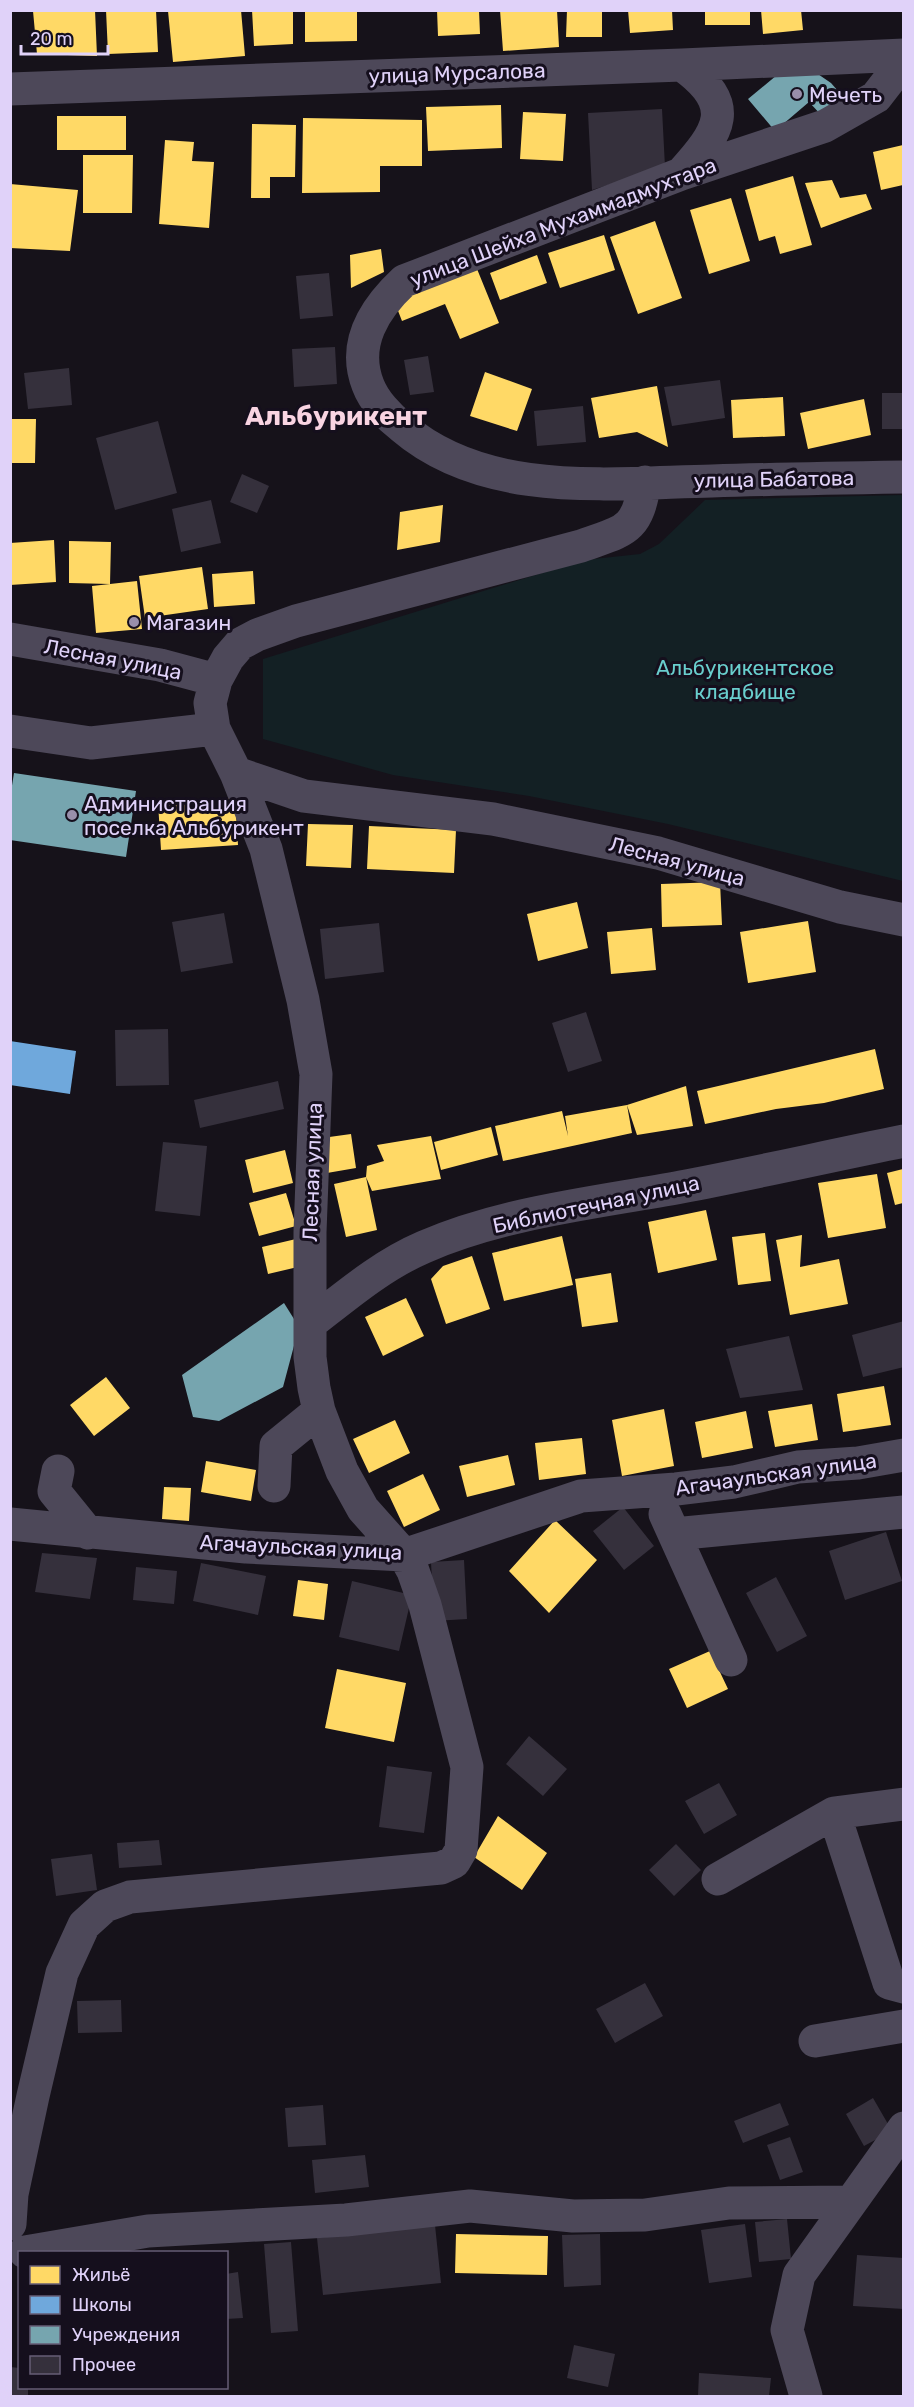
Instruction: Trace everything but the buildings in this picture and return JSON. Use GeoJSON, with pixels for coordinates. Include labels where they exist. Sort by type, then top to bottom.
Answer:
{"type":"FeatureCollection","features":[{"type":"Feature","properties":{"kind":"street","name":"улица Мурсалова"},"geometry":{"type":"LineString","coordinates":[[10,89],[903,55]]}},
{"type":"Feature","properties":{"kind":"street","name":"улица Шейха Мухаммадмухтара"},"geometry":{"type":"LineString","coordinates":[[645,482],[562,483],[488,472],[448,458],[417,440],[392,419],[369,389],[362,369],[364,340],[374,316],[387,297],[404,281],[681,174],[825,126],[876,98],[903,61]]}},
{"type":"Feature","properties":{"kind":"street"},"geometry":{"type":"LineString","coordinates":[[681,174],[705,148],[716,124],[718,109],[715,96],[701,79],[682,65]]}},
{"type":"Feature","properties":{"kind":"street","name":"улица Бабатова"},"geometry":{"type":"LineString","coordinates":[[645,482],[903,477]]}},
{"type":"Feature","properties":{"kind":"street","name":"Лесная улица"},"geometry":{"type":"LineString","coordinates":[[10,2224],[17,2172],[62,1973],[84,1925],[105,1906],[130,1897],[441,1868],[454,1862],[461,1850],[467,1767],[424,1605],[413,1571],[404,1555],[363,1509],[342,1471],[319,1411],[310,1357],[310,1232],[315,1074],[303,1000],[266,849],[236,773],[214,729],[210,703],[216,680],[228,658],[240,644],[257,635],[296,621],[581,546],[619,532],[633,522],[641,508],[645,482]]}},
{"type":"Feature","properties":{"kind":"street","name":"Лесная улица"},"geometry":{"type":"LineString","coordinates":[[10,639],[160,665],[216,680]]}},
{"type":"Feature","properties":{"kind":"street"},"geometry":{"type":"LineString","coordinates":[[10,731],[91,743],[214,729]]}},
{"type":"Feature","properties":{"kind":"street","name":"Лесная улица"},"geometry":{"type":"LineString","coordinates":[[236,773],[304,796],[493,819],[658,853],[840,907],[903,920]]}},
{"type":"Feature","properties":{"kind":"street","name":"Библиотечная улица"},"geometry":{"type":"LineString","coordinates":[[311,1323],[390,1264],[424,1246],[462,1233],[604,1199],[679,1187],[903,1141]]}},
{"type":"Feature","properties":{"kind":"street"},"geometry":{"type":"LineString","coordinates":[[274,1486],[276,1446],[319,1411]]}},
{"type":"Feature","properties":{"kind":"street","name":"Агачаульская улица"},"geometry":{"type":"LineString","coordinates":[[10,1524],[246,1547],[404,1555],[581,1496],[734,1482],[798,1467],[858,1463],[903,1455]]}},
{"type":"Feature","properties":{"kind":"street"},"geometry":{"type":"LineString","coordinates":[[58,1471],[54,1491],[88,1533]]}},
{"type":"Feature","properties":{"kind":"street"},"geometry":{"type":"LineString","coordinates":[[655,1491],[731,1660]]}},
{"type":"Feature","properties":{"kind":"street"},"geometry":{"type":"LineString","coordinates":[[674,1534],[903,1512]]}},
{"type":"Feature","properties":{"kind":"street"},"geometry":{"type":"LineString","coordinates":[[718,1879],[834,1813],[903,1804]]}},
{"type":"Feature","properties":{"kind":"street"},"geometry":{"type":"LineString","coordinates":[[834,1813],[889,1983],[903,1987]]}},
{"type":"Feature","properties":{"kind":"street"},"geometry":{"type":"LineString","coordinates":[[815,2041],[903,2026]]}},
{"type":"Feature","properties":{"kind":"street"},"geometry":{"type":"LineString","coordinates":[[806,2397],[787,2330],[799,2275],[903,2128]]}},
{"type":"Feature","properties":{"kind":"street"},"geometry":{"type":"LineString","coordinates":[[36,2251],[148,2231],[346,2220],[470,2206],[573,2216],[645,2215],[729,2203],[851,2202]]}},
{"type":"Feature","properties":{"kind":"green space","name":"Альбурикентское кладбище"},"geometry":{"type":"Polygon","coordinates":[[[903,495],[903,881],[668,824],[529,796],[393,775],[263,739],[263,659],[584,560],[640,554],[659,544],[705,500],[903,495]]]}},
{"type":"Feature","properties":{"kind":"place","name":"Мечеть"},"geometry":{"type":"Point","coordinates":[797,94]}},
{"type":"Feature","properties":{"kind":"place","name":"Магазин"},"geometry":{"type":"Point","coordinates":[134,622]}},
{"type":"Feature","properties":{"kind":"place","name":"Администрация поселка Альбурикент"},"geometry":{"type":"Point","coordinates":[72,815]}},
{"type":"Feature","properties":{"kind":"district","name":"Альбурикент"},"geometry":{"type":"Point","coordinates":[336,416]}}]}
